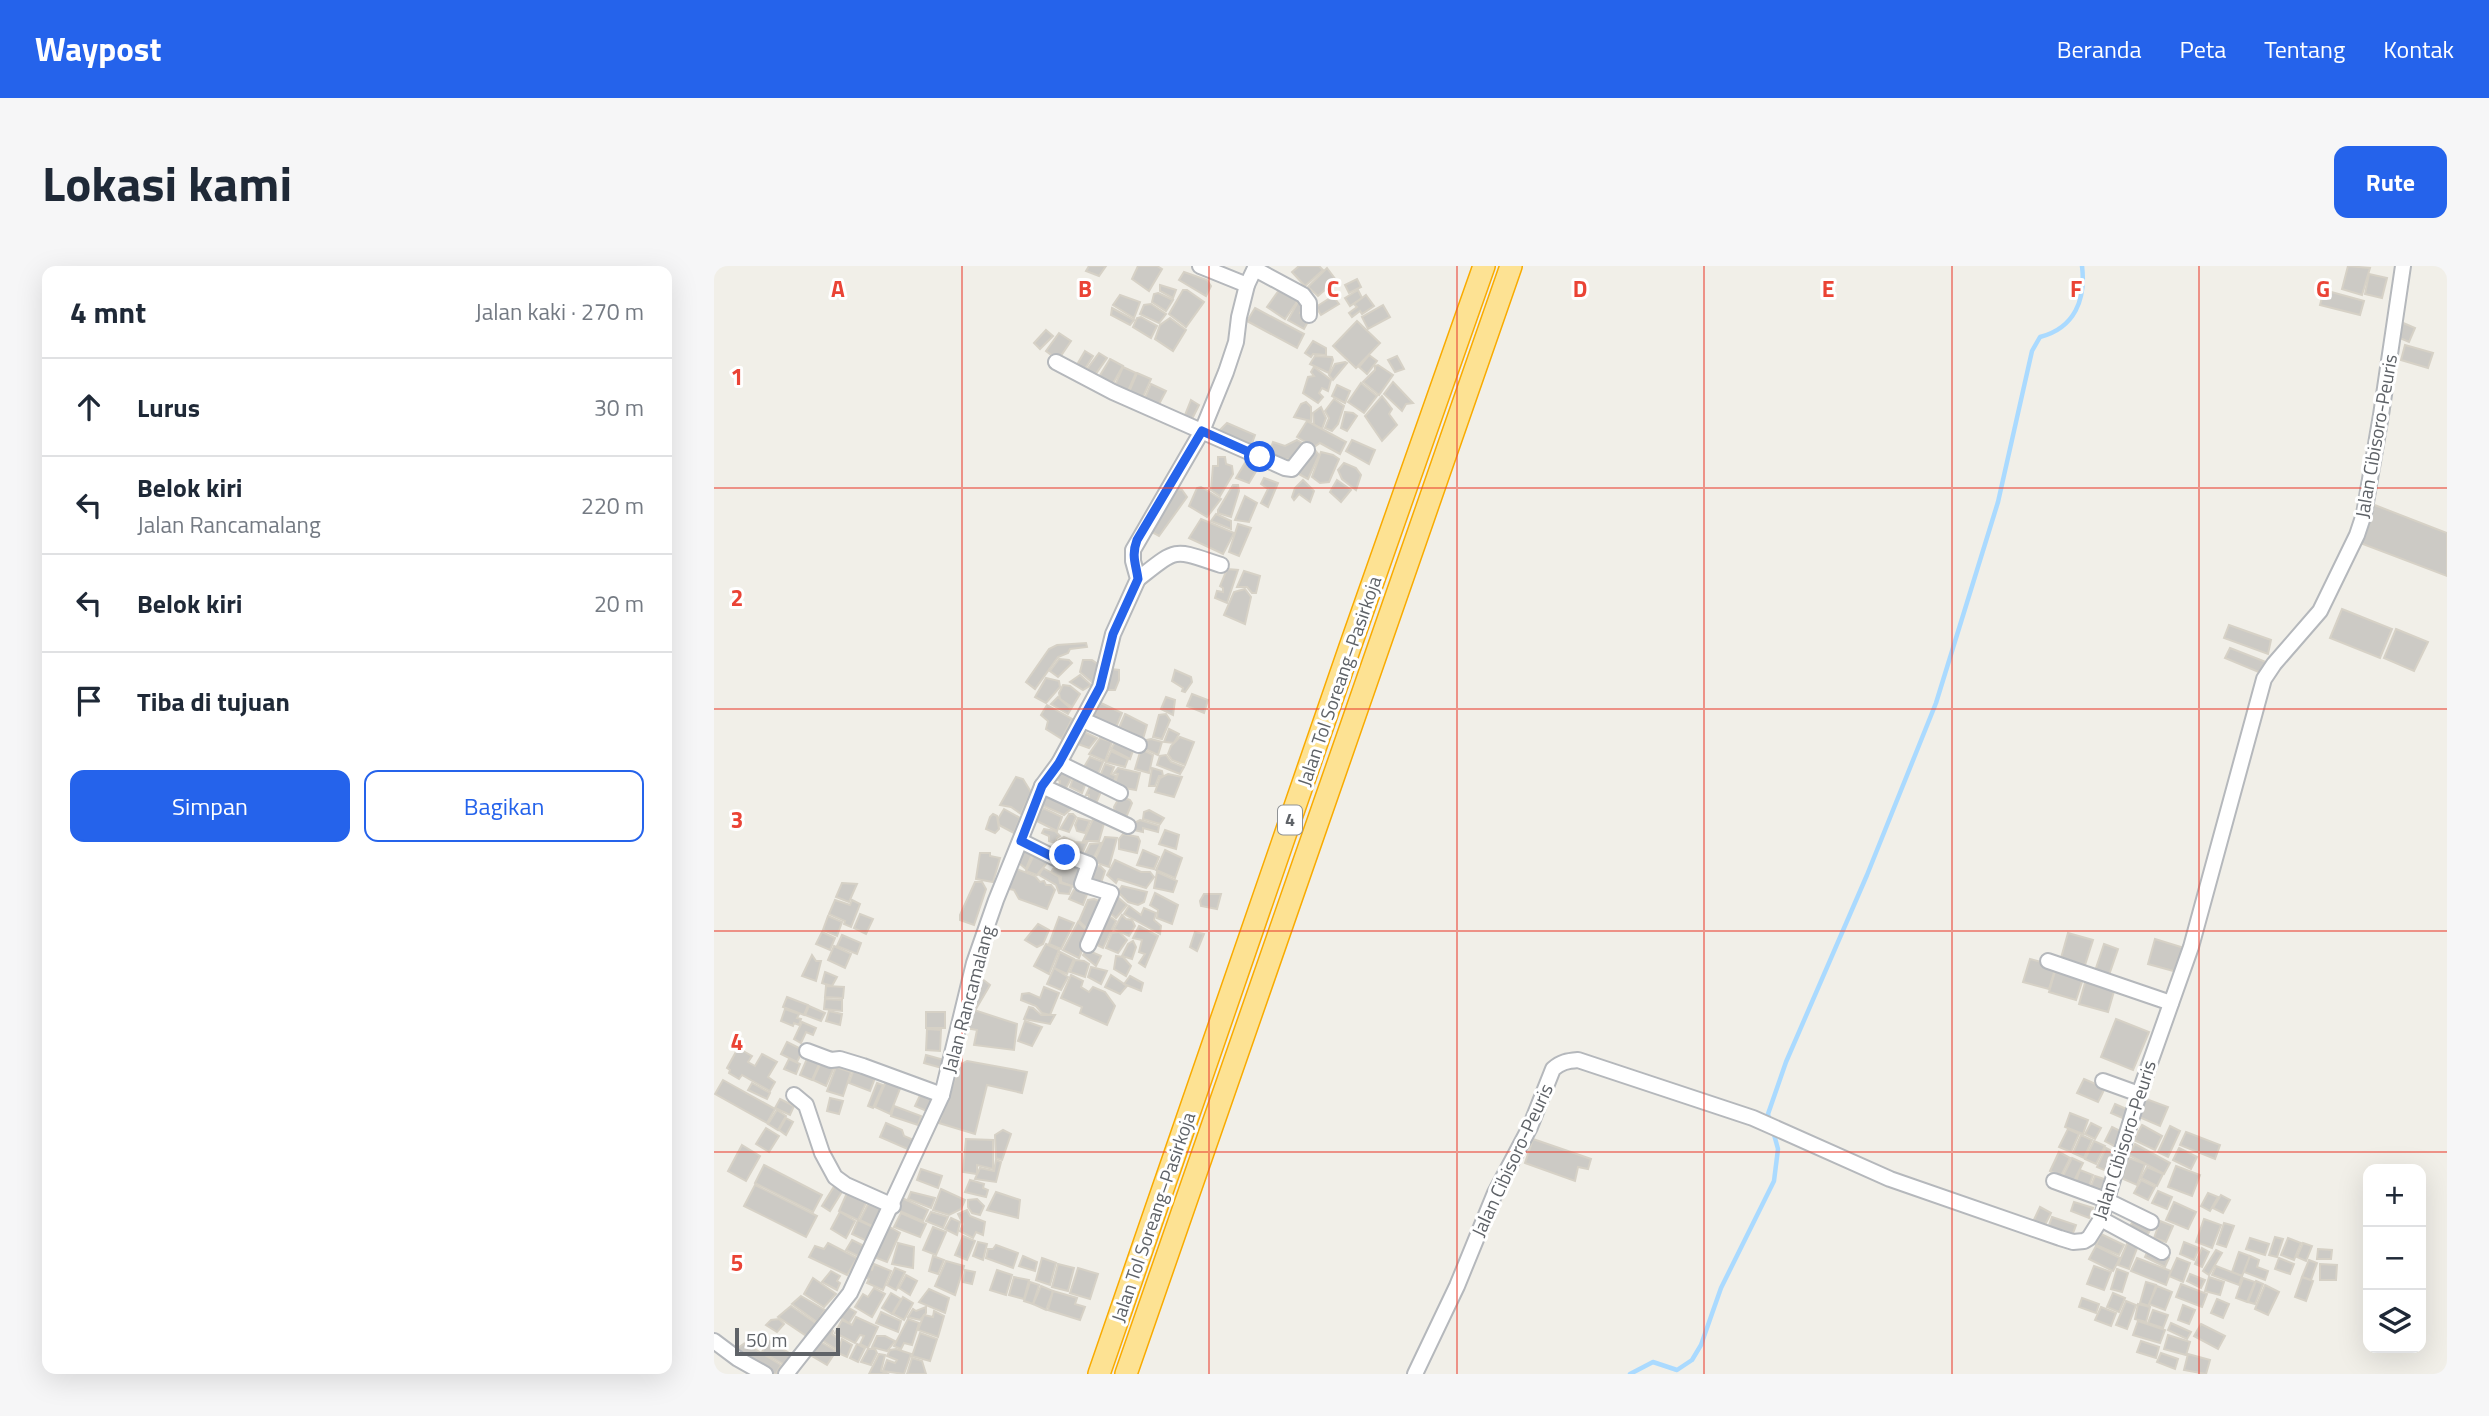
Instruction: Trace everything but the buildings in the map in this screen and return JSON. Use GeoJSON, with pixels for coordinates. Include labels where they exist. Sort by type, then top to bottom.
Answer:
{"type":"FeatureCollection","features":[{"type":"Feature","properties":{"kind":"highway","name":"Jalan Tol Soreang–Pasirkoja"},"geometry":{"type":"LineString","coordinates":[[1099,1374],[1484,266]]}},
{"type":"Feature","properties":{"kind":"highway","name":"Jalan Tol Soreang–Pasirkoja"},"geometry":{"type":"LineString","coordinates":[[1126,1374],[1511,266]]}},
{"type":"Feature","properties":{"kind":"street"},"geometry":{"type":"LineString","coordinates":[[1200,266],[1247,285]]}},
{"type":"Feature","properties":{"kind":"street","name":"Jalan Cibisoro-Peuris"},"geometry":{"type":"LineString","coordinates":[[1415,1374],[1457,1286],[1495,1193],[1530,1127],[1553,1069],[1559,1063],[1577,1060],[1753,1118],[1890,1179],[2073,1242],[2089,1238],[2101,1219],[2138,1094],[2191,947],[2264,679],[2320,611],[2357,535],[2364,514],[2403,266]]}},
{"type":"Feature","properties":{"kind":"street"},"geometry":{"type":"LineString","coordinates":[[1259,270],[1307,298],[1309,315]]}},
{"type":"Feature","properties":{"kind":"street","name":"Jalan Rancamalang"},"geometry":{"type":"LineString","coordinates":[[786,1374],[850,1293],[942,1095],[974,964],[996,900],[1042,786],[1059,763],[1100,687],[1113,634],[1137,574],[1133,550],[1202,431],[1236,342],[1247,285],[1259,270]]}},
{"type":"Feature","properties":{"kind":"street"},"geometry":{"type":"LineString","coordinates":[[1056,362],[1113,391],[1289,469],[1292,469],[1307,450]]}},
{"type":"Feature","properties":{"kind":"street"},"geometry":{"type":"LineString","coordinates":[[1137,574],[1177,553],[1221,565]]}},
{"type":"Feature","properties":{"kind":"street"},"geometry":{"type":"LineString","coordinates":[[1083,720],[1139,745]]}},
{"type":"Feature","properties":{"kind":"street"},"geometry":{"type":"LineString","coordinates":[[1059,763],[1120,793]]}},
{"type":"Feature","properties":{"kind":"street"},"geometry":{"type":"LineString","coordinates":[[1042,786],[1128,826]]}},
{"type":"Feature","properties":{"kind":"street"},"geometry":{"type":"LineString","coordinates":[[1021,841],[1055,858],[1065,855],[1089,864],[1082,884],[1111,893],[1088,945]]}},
{"type":"Feature","properties":{"kind":"street"},"geometry":{"type":"LineString","coordinates":[[2048,961],[2171,1003]]}},
{"type":"Feature","properties":{"kind":"street"},"geometry":{"type":"LineString","coordinates":[[807,1051],[831,1060],[840,1059],[863,1066],[942,1095]]}},
{"type":"Feature","properties":{"kind":"street"},"geometry":{"type":"LineString","coordinates":[[2103,1081],[2138,1094]]}},
{"type":"Feature","properties":{"kind":"street"},"geometry":{"type":"LineString","coordinates":[[794,1095],[806,1105],[822,1153],[841,1181],[892,1206]]}},
{"type":"Feature","properties":{"kind":"street"},"geometry":{"type":"LineString","coordinates":[[2054,1181],[2106,1200],[2151,1222]]}},
{"type":"Feature","properties":{"kind":"street"},"geometry":{"type":"LineString","coordinates":[[2101,1219],[2162,1252]]}},
{"type":"Feature","properties":{"kind":"street"},"geometry":{"type":"LineString","coordinates":[[714,1341],[765,1374]]}},
{"type":"Feature","properties":{"kind":"waterway"},"geometry":{"type":"LineString","coordinates":[[1770,1122],[1768,1114],[1786,1062],[1867,875],[1936,703],[1998,502],[2032,351],[2040,337],[2062,327],[2076,310],[2082,290],[2082,266]]}},
{"type":"Feature","properties":{"kind":"waterway"},"geometry":{"type":"LineString","coordinates":[[1630,1374],[1653,1362],[1677,1370],[1692,1360],[1701,1345],[1721,1288],[1774,1181],[1778,1149],[1773,1131]]}},
{"type":"Feature","properties":{"kind":"route"},"geometry":{"type":"LineString","coordinates":[[1065,855],[1055,858],[1021,841],[1042,786],[1059,763],[1100,687],[1113,634],[1138,579],[1133,561],[1137,540],[1202,431],[1260,457]]}}]}
